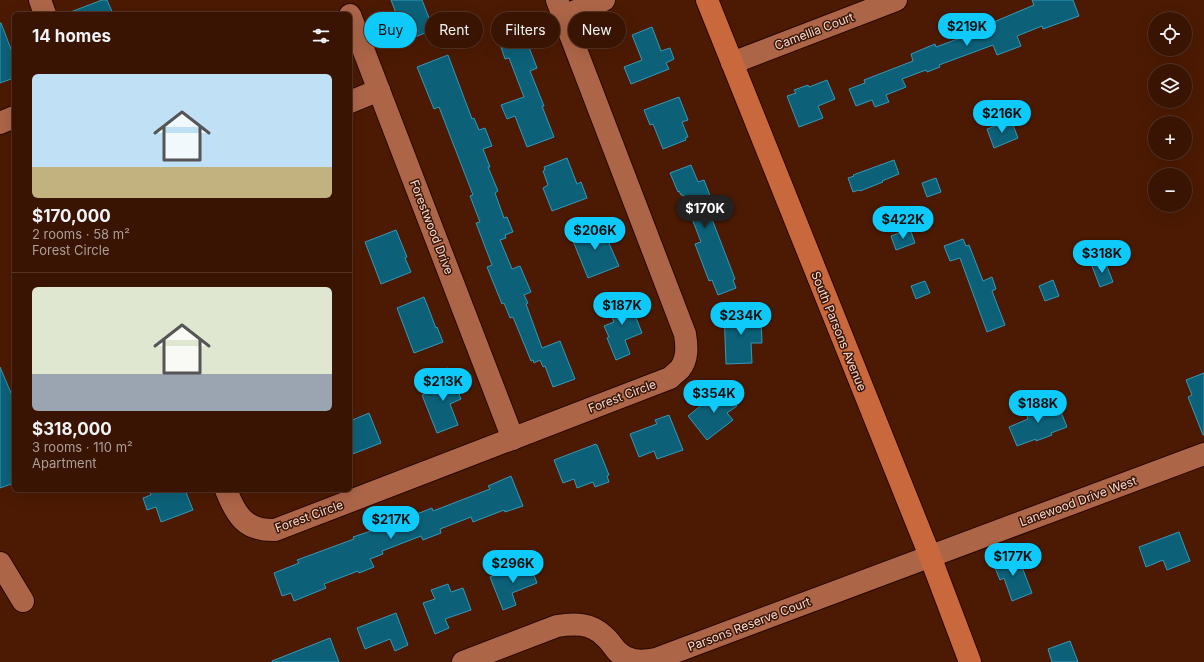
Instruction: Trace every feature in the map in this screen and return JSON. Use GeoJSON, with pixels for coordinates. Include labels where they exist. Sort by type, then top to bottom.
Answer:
{"type":"FeatureCollection","features":[{"type":"Feature","properties":{"kind":"main road","name":"South Parsons Avenue"},"geometry":{"type":"LineString","coordinates":[[707,0],[930,556],[970,662]]}},
{"type":"Feature","properties":{"kind":"street"},"geometry":{"type":"LineString","coordinates":[[40,0],[44,12]]}},
{"type":"Feature","properties":{"kind":"street","name":"Forestwood Drive"},"geometry":{"type":"LineString","coordinates":[[344,0],[349,12]]}},
{"type":"Feature","properties":{"kind":"street","name":"Forest Circle"},"geometry":{"type":"LineString","coordinates":[[227,492],[234,509],[243,520],[252,527],[263,531],[274,530],[670,378],[680,369],[686,358],[686,334],[560,8],[604,0]]}},
{"type":"Feature","properties":{"kind":"street","name":"Camellia Court"},"geometry":{"type":"LineString","coordinates":[[732,63],[896,0]]}},
{"type":"Feature","properties":{"kind":"street","name":"Forestwood Drive"},"geometry":{"type":"LineString","coordinates":[[352,20],[513,439]]}},
{"type":"Feature","properties":{"kind":"street"},"geometry":{"type":"LineString","coordinates":[[352,101],[379,90]]}},
{"type":"Feature","properties":{"kind":"street"},"geometry":{"type":"LineString","coordinates":[[0,123],[12,118]]}},
{"type":"Feature","properties":{"kind":"street","name":"Lanewood Drive West"},"geometry":{"type":"LineString","coordinates":[[930,556],[1204,454]]}},
{"type":"Feature","properties":{"kind":"street","name":"Parsons Reserve Court"},"geometry":{"type":"LineString","coordinates":[[463,662],[558,626],[571,623],[583,625],[595,630],[604,636],[618,652],[626,658],[646,662],[930,556]]}},
{"type":"Feature","properties":{"kind":"street"},"geometry":{"type":"LineString","coordinates":[[0,563],[23,601]]}},
{"type":"Feature","properties":{"kind":"building"},"geometry":{"type":"Polygon","coordinates":[[[102,0],[107,0],[112,12],[71,12],[102,0]]]}},
{"type":"Feature","properties":{"kind":"building"},"geometry":{"type":"Polygon","coordinates":[[[391,0],[422,0],[427,12],[425,12],[425,33],[417,36],[417,12],[396,12],[391,0]]]}},
{"type":"Feature","properties":{"kind":"building"},"geometry":{"type":"Polygon","coordinates":[[[1032,0],[1073,0],[1079,16],[1043,29],[1042,26],[1017,36],[1021,46],[997,55],[993,45],[939,65],[940,67],[927,72],[926,70],[902,79],[906,87],[886,95],[889,102],[875,107],[872,100],[856,106],[849,89],[865,83],[864,80],[913,61],[911,54],[935,44],[936,47],[971,34],[970,32],[1034,5],[1032,0]]]}},
{"type":"Feature","properties":{"kind":"building"},"geometry":{"type":"Polygon","coordinates":[[[1,23],[12,52],[12,79],[0,83],[1,23]]]}},
{"type":"Feature","properties":{"kind":"building"},"geometry":{"type":"Polygon","coordinates":[[[652,27],[661,51],[670,48],[674,59],[666,63],[669,69],[631,84],[624,67],[642,60],[632,35],[652,27]]]}},
{"type":"Feature","properties":{"kind":"building"},"geometry":{"type":"Polygon","coordinates":[[[501,48],[529,48],[537,68],[530,71],[554,137],[527,147],[515,116],[507,119],[501,105],[524,97],[509,58],[505,59],[501,48]]]}},
{"type":"Feature","properties":{"kind":"building"},"geometry":{"type":"Polygon","coordinates":[[[448,55],[472,119],[474,118],[479,130],[485,128],[492,146],[483,149],[490,167],[488,167],[498,191],[495,193],[504,218],[507,217],[513,232],[505,235],[506,238],[500,240],[512,269],[520,266],[531,292],[524,295],[528,303],[526,304],[542,348],[560,341],[575,379],[553,387],[545,366],[543,367],[540,360],[534,363],[533,360],[531,361],[513,317],[510,318],[504,303],[502,304],[487,267],[492,265],[476,223],[480,222],[470,196],[473,195],[439,107],[434,109],[417,67],[448,55]]]}},
{"type":"Feature","properties":{"kind":"building"},"geometry":{"type":"Polygon","coordinates":[[[827,80],[835,99],[818,106],[823,118],[799,127],[787,96],[796,93],[794,90],[808,85],[809,87],[827,80]]]}},
{"type":"Feature","properties":{"kind":"building"},"geometry":{"type":"Polygon","coordinates":[[[679,97],[688,120],[682,122],[688,137],[685,138],[686,140],[663,149],[653,124],[650,125],[644,110],[679,97]]]}},
{"type":"Feature","properties":{"kind":"building"},"geometry":{"type":"Polygon","coordinates":[[[1011,120],[1018,138],[994,148],[987,129],[1011,120]]]}},
{"type":"Feature","properties":{"kind":"building"},"geometry":{"type":"Polygon","coordinates":[[[567,158],[577,184],[581,182],[587,198],[552,211],[543,188],[548,185],[543,171],[545,170],[544,167],[567,158]]]}},
{"type":"Feature","properties":{"kind":"building"},"geometry":{"type":"Polygon","coordinates":[[[894,160],[899,174],[860,191],[853,192],[848,178],[894,160]]]}},
{"type":"Feature","properties":{"kind":"building"},"geometry":{"type":"Polygon","coordinates":[[[691,165],[698,182],[704,180],[716,211],[710,214],[735,279],[733,280],[736,288],[718,295],[712,280],[709,281],[695,244],[701,242],[683,195],[681,195],[679,191],[678,192],[670,173],[691,165]]]}},
{"type":"Feature","properties":{"kind":"building"},"geometry":{"type":"Polygon","coordinates":[[[936,178],[941,192],[927,197],[922,183],[936,178]]]}},
{"type":"Feature","properties":{"kind":"building"},"geometry":{"type":"Polygon","coordinates":[[[601,225],[619,266],[588,278],[571,236],[601,225]]]}},
{"type":"Feature","properties":{"kind":"building"},"geometry":{"type":"Polygon","coordinates":[[[910,229],[915,243],[896,250],[891,236],[910,229]]]}},
{"type":"Feature","properties":{"kind":"building"},"geometry":{"type":"Polygon","coordinates":[[[396,230],[407,257],[405,258],[411,272],[381,284],[365,242],[396,230]]]}},
{"type":"Feature","properties":{"kind":"building"},"geometry":{"type":"Polygon","coordinates":[[[963,239],[966,246],[969,245],[983,281],[992,277],[996,289],[992,291],[1005,325],[987,332],[960,258],[950,261],[944,246],[963,239]]]}},
{"type":"Feature","properties":{"kind":"building"},"geometry":{"type":"Polygon","coordinates":[[[1105,261],[1113,282],[1100,287],[1092,266],[1105,261]]]}},
{"type":"Feature","properties":{"kind":"building"},"geometry":{"type":"Polygon","coordinates":[[[1053,280],[1059,296],[1045,301],[1039,286],[1053,280]]]}},
{"type":"Feature","properties":{"kind":"building"},"geometry":{"type":"Polygon","coordinates":[[[925,281],[930,293],[916,299],[911,286],[925,281]]]}},
{"type":"Feature","properties":{"kind":"building"},"geometry":{"type":"Polygon","coordinates":[[[627,295],[642,333],[625,340],[630,354],[616,360],[604,326],[614,322],[606,303],[627,295]]]}},
{"type":"Feature","properties":{"kind":"building"},"geometry":{"type":"Polygon","coordinates":[[[424,297],[443,342],[414,353],[397,308],[424,297]]]}},
{"type":"Feature","properties":{"kind":"building"},"geometry":{"type":"Polygon","coordinates":[[[750,309],[750,319],[761,319],[762,343],[751,343],[752,363],[726,364],[724,310],[750,309]]]}},
{"type":"Feature","properties":{"kind":"building"},"geometry":{"type":"Polygon","coordinates":[[[0,367],[12,395],[12,484],[0,488],[0,367]]]}},
{"type":"Feature","properties":{"kind":"building"},"geometry":{"type":"Polygon","coordinates":[[[448,368],[461,399],[450,404],[458,425],[437,433],[422,395],[439,388],[434,373],[448,368]]]}},
{"type":"Feature","properties":{"kind":"building"},"geometry":{"type":"Polygon","coordinates":[[[1204,373],[1203,435],[1188,397],[1192,395],[1186,380],[1204,373]]]}},
{"type":"Feature","properties":{"kind":"building"},"geometry":{"type":"Polygon","coordinates":[[[722,387],[737,406],[727,413],[733,420],[707,440],[688,416],[709,399],[708,397],[722,387]]]}},
{"type":"Feature","properties":{"kind":"building"},"geometry":{"type":"Polygon","coordinates":[[[1047,402],[1050,411],[1059,407],[1067,427],[1051,433],[1052,435],[1017,446],[1009,427],[1028,419],[1025,410],[1047,402]]]}},
{"type":"Feature","properties":{"kind":"building"},"geometry":{"type":"Polygon","coordinates":[[[369,413],[381,443],[352,454],[352,420],[369,413]]]}},
{"type":"Feature","properties":{"kind":"building"},"geometry":{"type":"Polygon","coordinates":[[[669,415],[683,450],[657,459],[654,451],[639,457],[630,434],[657,424],[655,420],[669,415]]]}},
{"type":"Feature","properties":{"kind":"building"},"geometry":{"type":"Polygon","coordinates":[[[596,444],[609,475],[607,476],[609,482],[595,487],[593,482],[577,488],[574,479],[563,483],[554,460],[596,444]]]}},
{"type":"Feature","properties":{"kind":"building"},"geometry":{"type":"Polygon","coordinates":[[[511,476],[523,506],[505,512],[504,510],[473,522],[471,517],[440,529],[441,533],[423,540],[421,536],[382,551],[383,554],[370,559],[374,567],[359,573],[358,571],[324,584],[326,588],[294,601],[291,593],[282,596],[274,573],[299,563],[297,560],[354,539],[353,537],[374,531],[432,508],[433,511],[490,489],[488,486],[511,476]]]}},
{"type":"Feature","properties":{"kind":"building"},"geometry":{"type":"Polygon","coordinates":[[[150,492],[186,492],[193,510],[161,522],[156,507],[147,510],[143,498],[151,495],[150,492]]]}},
{"type":"Feature","properties":{"kind":"building"},"geometry":{"type":"Polygon","coordinates":[[[1179,532],[1190,561],[1167,570],[1163,560],[1146,567],[1139,547],[1179,532]]]}},
{"type":"Feature","properties":{"kind":"building"},"geometry":{"type":"Polygon","coordinates":[[[1017,554],[1032,593],[1012,601],[1004,578],[1000,580],[993,563],[1017,554]]]}},
{"type":"Feature","properties":{"kind":"building"},"geometry":{"type":"Polygon","coordinates":[[[529,562],[537,583],[512,593],[516,605],[503,610],[490,577],[529,562]]]}},
{"type":"Feature","properties":{"kind":"building"},"geometry":{"type":"Polygon","coordinates":[[[448,584],[451,592],[463,588],[471,610],[445,619],[449,628],[435,634],[423,603],[435,599],[431,590],[448,584]]]}},
{"type":"Feature","properties":{"kind":"building"},"geometry":{"type":"Polygon","coordinates":[[[396,613],[408,645],[395,651],[390,639],[365,649],[357,628],[396,613]]]}},
{"type":"Feature","properties":{"kind":"building"},"geometry":{"type":"Polygon","coordinates":[[[330,638],[339,662],[272,662],[272,661],[330,638]]]}},
{"type":"Feature","properties":{"kind":"building"},"geometry":{"type":"Polygon","coordinates":[[[1070,641],[1078,662],[1052,662],[1048,649],[1070,641]]]}}]}
